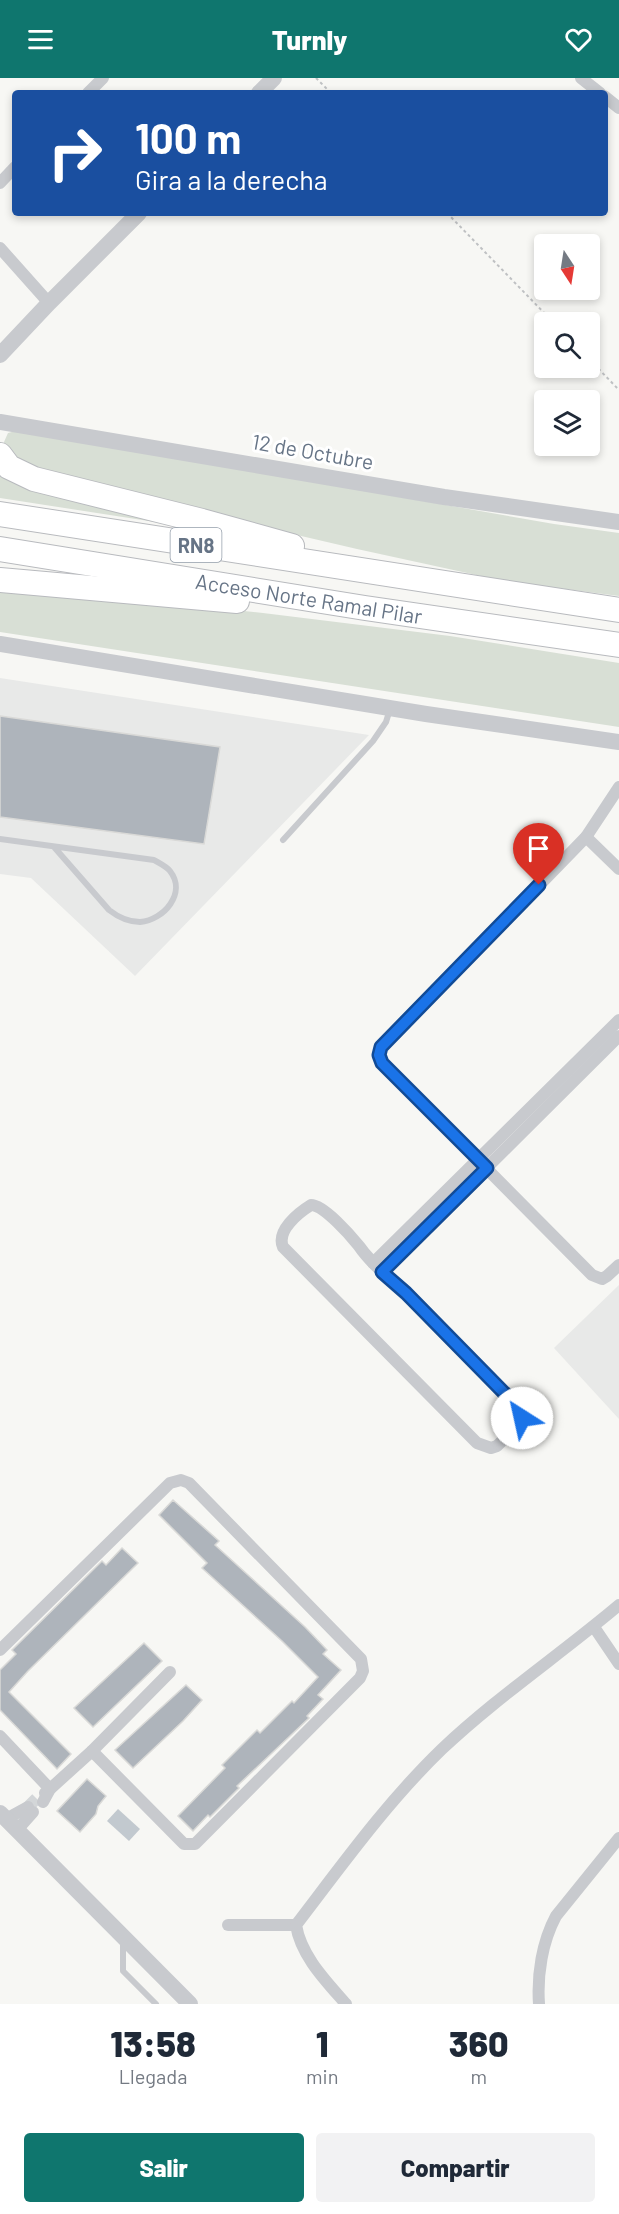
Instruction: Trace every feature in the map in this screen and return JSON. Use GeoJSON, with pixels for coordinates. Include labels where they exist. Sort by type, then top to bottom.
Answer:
{"type":"FeatureCollection","features":[{"type":"Feature","properties":{"kind":"highway"},"geometry":{"type":"LineString","coordinates":[[0,455],[9,467],[34,479],[202,521],[393,575]]}},
{"type":"Feature","properties":{"kind":"highway","name":"Acceso Norte Ramal Pilar"},"geometry":{"type":"LineString","coordinates":[[0,514],[619,610]]}},
{"type":"Feature","properties":{"kind":"highway","name":"Acceso Norte Ramal Pilar"},"geometry":{"type":"LineString","coordinates":[[0,549],[365,608],[619,645]]}},
{"type":"Feature","properties":{"kind":"highway"},"geometry":{"type":"LineString","coordinates":[[0,580],[204,599],[365,608]]}},
{"type":"Feature","properties":{"kind":"street"},"geometry":{"type":"LineString","coordinates":[[91,90],[103,78]]}},
{"type":"Feature","properties":{"kind":"street"},"geometry":{"type":"LineString","coordinates":[[262,90],[274,78]]}},
{"type":"Feature","properties":{"kind":"street"},"geometry":{"type":"LineString","coordinates":[[581,78],[596,90]]}},
{"type":"Feature","properties":{"kind":"street"},"geometry":{"type":"LineString","coordinates":[[0,183],[12,170]]}},
{"type":"Feature","properties":{"kind":"street"},"geometry":{"type":"LineString","coordinates":[[0,356],[136,216]]}},
{"type":"Feature","properties":{"kind":"street"},"geometry":{"type":"LineString","coordinates":[[0,248],[50,303]]}},
{"type":"Feature","properties":{"kind":"street","name":"12 de Octubre"},"geometry":{"type":"LineString","coordinates":[[0,422],[444,497],[619,522]]}},
{"type":"Feature","properties":{"kind":"street"},"geometry":{"type":"LineString","coordinates":[[0,644],[390,708],[619,742]]}},
{"type":"Feature","properties":{"kind":"street"},"geometry":{"type":"LineString","coordinates":[[619,787],[586,837],[381,1047],[379,1055],[382,1063],[592,1275],[602,1279],[619,1265]]}},
{"type":"Feature","properties":{"kind":"street"},"geometry":{"type":"LineString","coordinates":[[586,837],[619,869]]}},
{"type":"Feature","properties":{"kind":"street"},"geometry":{"type":"LineString","coordinates":[[483,1164],[619,1020]]}},
{"type":"Feature","properties":{"kind":"street"},"geometry":{"type":"LineString","coordinates":[[378,1267],[619,1036]]}},
{"type":"Feature","properties":{"kind":"street"},"geometry":{"type":"LineString","coordinates":[[317,1205],[378,1267],[518,1407],[521,1413],[520,1423],[497,1446],[491,1448],[477,1443],[283,1247],[282,1235],[284,1230],[306,1208],[317,1205]]}},
{"type":"Feature","properties":{"kind":"street"},"geometry":{"type":"LineString","coordinates":[[0,1650],[170,1483],[181,1480],[189,1483],[361,1659],[363,1666],[360,1678],[195,1844],[184,1844],[93,1751]]}},
{"type":"Feature","properties":{"kind":"street"},"geometry":{"type":"LineString","coordinates":[[346,2004],[306,1954],[298,1940],[297,1925],[367,1833],[428,1763],[469,1724],[619,1605]]}},
{"type":"Feature","properties":{"kind":"street"},"geometry":{"type":"LineString","coordinates":[[594,1627],[619,1664]]}},
{"type":"Feature","properties":{"kind":"street"},"geometry":{"type":"LineString","coordinates":[[40,1800],[93,1751],[170,1672]]}},
{"type":"Feature","properties":{"kind":"street"},"geometry":{"type":"LineString","coordinates":[[0,1736],[50,1789]]}},
{"type":"Feature","properties":{"kind":"street"},"geometry":{"type":"LineString","coordinates":[[30,1810],[8,1821],[123,1936],[183,2002]]}},
{"type":"Feature","properties":{"kind":"street"},"geometry":{"type":"LineString","coordinates":[[539,2004],[540,1972],[549,1928],[555,1916],[619,1838]]}},
{"type":"Feature","properties":{"kind":"street"},"geometry":{"type":"LineString","coordinates":[[228,1925],[297,1925]]}},
{"type":"Feature","properties":{"kind":"lane"},"geometry":{"type":"LineString","coordinates":[[283,840],[373,741],[386,722],[390,708]]}},
{"type":"Feature","properties":{"kind":"lane"},"geometry":{"type":"LineString","coordinates":[[0,839],[154,860],[169,869],[175,881],[172,903],[153,920],[138,922],[120,918],[109,910],[54,847]]}},
{"type":"Feature","properties":{"kind":"lane"},"geometry":{"type":"LineString","coordinates":[[123,1936],[123,1971],[156,2004]]}},
{"type":"Feature","properties":{"kind":"path"},"geometry":{"type":"LineString","coordinates":[[316,78],[328,90]]}},
{"type":"Feature","properties":{"kind":"path"},"geometry":{"type":"LineString","coordinates":[[450,216],[544,312]]}},
{"type":"Feature","properties":{"kind":"path"},"geometry":{"type":"LineString","coordinates":[[600,370],[619,390]]}},
{"type":"Feature","properties":{"kind":"shaded area"},"geometry":{"type":"Polygon","coordinates":[[[19,430],[554,524],[619,533],[619,596],[504,581],[32,473],[6,455],[4,442],[8,433],[19,430]]]}},
{"type":"Feature","properties":{"kind":"shaded area"},"geometry":{"type":"Polygon","coordinates":[[[0,466],[181,526],[0,498],[0,466]]]}},
{"type":"Feature","properties":{"kind":"shaded area"},"geometry":{"type":"Polygon","coordinates":[[[0,586],[263,613],[450,636],[619,663],[619,727],[0,632],[0,586]]]}},
{"type":"Feature","properties":{"kind":"shaded area"},"geometry":{"type":"Polygon","coordinates":[[[0,678],[369,735],[135,976],[31,878],[0,874],[0,678]]]}},
{"type":"Feature","properties":{"kind":"shaded area"},"geometry":{"type":"Polygon","coordinates":[[[619,1285],[619,1419],[554,1348],[619,1285]]]}},
{"type":"Feature","properties":{"kind":"shaded area"},"geometry":{"type":"Polygon","coordinates":[[[118,1809],[140,1829],[129,1841],[107,1821],[118,1809]]]}},
{"type":"Feature","properties":{"kind":"building"},"geometry":{"type":"Polygon","coordinates":[[[0,716],[220,747],[204,844],[0,817],[0,716]]]}},
{"type":"Feature","properties":{"kind":"building"},"geometry":{"type":"Polygon","coordinates":[[[173,1500],[219,1541],[215,1545],[305,1627],[327,1650],[323,1654],[341,1670],[318,1695],[323,1699],[307,1716],[309,1718],[237,1786],[239,1788],[210,1817],[208,1815],[193,1831],[178,1816],[225,1768],[222,1765],[257,1730],[260,1733],[292,1701],[294,1703],[318,1677],[202,1568],[207,1563],[159,1515],[173,1500]]]}},
{"type":"Feature","properties":{"kind":"building"},"geometry":{"type":"Polygon","coordinates":[[[122,1548],[138,1563],[9,1692],[71,1754],[57,1769],[0,1710],[0,1670],[16,1654],[12,1650],[102,1561],[106,1565],[122,1548]]]}},
{"type":"Feature","properties":{"kind":"building"},"geometry":{"type":"Polygon","coordinates":[[[144,1643],[162,1661],[93,1727],[74,1708],[144,1643]]]}},
{"type":"Feature","properties":{"kind":"building"},"geometry":{"type":"Polygon","coordinates":[[[186,1685],[202,1700],[133,1768],[115,1750],[186,1685]]]}},
{"type":"Feature","properties":{"kind":"building"},"geometry":{"type":"Polygon","coordinates":[[[87,1779],[106,1796],[98,1806],[96,1814],[80,1832],[57,1811],[87,1779]]]}},
{"type":"Feature","properties":{"kind":"tunnel"},"geometry":{"type":"LineString","coordinates":[[28,1807],[38,1797]]}},
{"type":"Feature","properties":{"kind":"route"},"geometry":{"type":"LineString","coordinates":[[522,1418],[518,1407],[406,1293],[382,1272],[487,1168],[382,1063],[379,1055],[381,1047],[539,885]]}}]}
